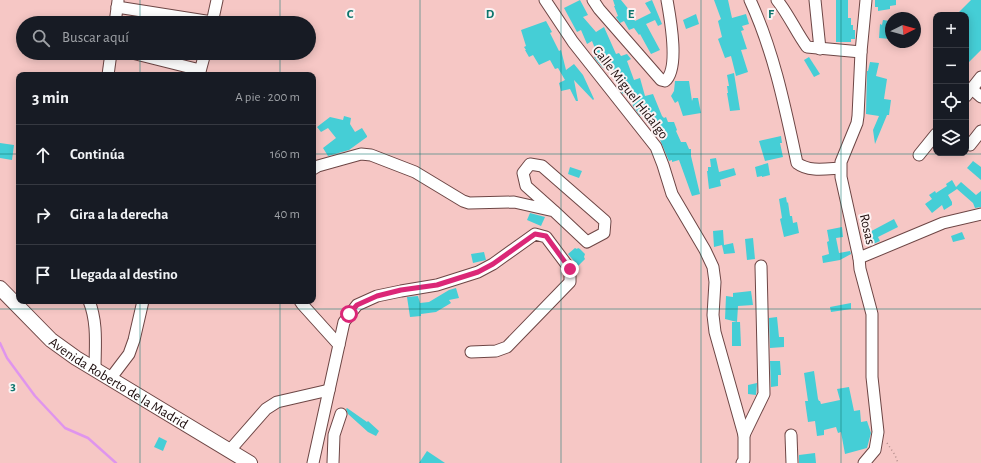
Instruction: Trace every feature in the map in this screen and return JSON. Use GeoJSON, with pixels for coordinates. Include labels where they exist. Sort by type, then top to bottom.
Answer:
{"type":"FeatureCollection","features":[{"type":"Feature","properties":{"kind":"main road","name":"Avenida Roberto de la Madrid"},"geometry":{"type":"LineString","coordinates":[[0,288],[51,340],[76,358],[250,463]]}},
{"type":"Feature","properties":{"kind":"street"},"geometry":{"type":"LineString","coordinates":[[214,16],[217,0]]}},
{"type":"Feature","properties":{"kind":"street","name":"Calle Miguel Hidalgo"},"geometry":{"type":"LineString","coordinates":[[545,0],[573,42],[656,147],[672,194],[713,268],[715,282],[713,315],[715,332],[744,435],[744,460],[742,463]]}},
{"type":"Feature","properties":{"kind":"street"},"geometry":{"type":"LineString","coordinates":[[593,0],[599,9],[661,80],[665,81],[669,78],[672,66],[672,44],[667,0]]}},
{"type":"Feature","properties":{"kind":"street"},"geometry":{"type":"LineString","coordinates":[[750,0],[768,44],[780,84],[797,163],[804,168],[840,168]]}},
{"type":"Feature","properties":{"kind":"street"},"geometry":{"type":"LineString","coordinates":[[777,0],[784,8],[799,37],[807,47],[861,52]]}},
{"type":"Feature","properties":{"kind":"street"},"geometry":{"type":"LineString","coordinates":[[815,0],[820,49]]}},
{"type":"Feature","properties":{"kind":"street","name":"Rosas"},"geometry":{"type":"LineString","coordinates":[[864,463],[875,450],[878,432],[872,377],[872,314],[860,269],[840,168],[857,123],[866,0]]}},
{"type":"Feature","properties":{"kind":"street"},"geometry":{"type":"LineString","coordinates":[[116,16],[117,4],[177,16]]}},
{"type":"Feature","properties":{"kind":"street"},"geometry":{"type":"LineString","coordinates":[[108,72],[110,60]]}},
{"type":"Feature","properties":{"kind":"street"},"geometry":{"type":"LineString","coordinates":[[157,60],[199,72],[203,60]]}},
{"type":"Feature","properties":{"kind":"street"},"geometry":{"type":"LineString","coordinates":[[981,77],[969,92],[981,97]]}},
{"type":"Feature","properties":{"kind":"street"},"geometry":{"type":"LineString","coordinates":[[970,145],[981,131]]}},
{"type":"Feature","properties":{"kind":"street"},"geometry":{"type":"LineString","coordinates":[[919,155],[933,138]]}},
{"type":"Feature","properties":{"kind":"street"},"geometry":{"type":"LineString","coordinates":[[316,167],[361,154],[370,155],[415,172],[463,201],[469,203],[514,202],[554,211],[587,242],[604,233],[605,221],[542,166],[530,164],[523,173],[526,186],[554,211]]}},
{"type":"Feature","properties":{"kind":"street"},"geometry":{"type":"LineString","coordinates":[[859,258],[943,223],[981,214]]}},
{"type":"Feature","properties":{"kind":"street"},"geometry":{"type":"LineString","coordinates":[[313,463],[344,322],[357,305],[377,296],[401,290],[437,285],[478,272],[493,264],[535,234],[546,236],[570,269],[570,282],[507,347],[496,351],[471,352]]}},
{"type":"Feature","properties":{"kind":"street","name":"Calle Miguel Hidalgo"},"geometry":{"type":"LineString","coordinates":[[744,435],[764,394],[761,266]]}},
{"type":"Feature","properties":{"kind":"street"},"geometry":{"type":"LineString","coordinates":[[91,304],[94,311],[95,321],[95,370]]}},
{"type":"Feature","properties":{"kind":"street"},"geometry":{"type":"LineString","coordinates":[[110,379],[129,354],[134,340],[142,304]]}},
{"type":"Feature","properties":{"kind":"street"},"geometry":{"type":"LineString","coordinates":[[302,304],[339,345]]}},
{"type":"Feature","properties":{"kind":"street"},"geometry":{"type":"LineString","coordinates":[[230,450],[266,409],[277,402],[329,390]]}},
{"type":"Feature","properties":{"kind":"street"},"geometry":{"type":"LineString","coordinates":[[333,463],[334,435],[341,414]]}},
{"type":"Feature","properties":{"kind":"street"},"geometry":{"type":"LineString","coordinates":[[791,435],[792,463]]}},
{"type":"Feature","properties":{"kind":"path"},"geometry":{"type":"LineString","coordinates":[[878,432],[895,455],[898,463]]}},
{"type":"Feature","properties":{"kind":"building"},"geometry":{"type":"Polygon","coordinates":[[[580,0],[588,15],[583,17],[596,32],[604,27],[616,54],[619,53],[621,56],[627,54],[631,59],[627,61],[634,80],[640,78],[645,96],[653,94],[662,116],[664,118],[666,117],[668,122],[674,122],[681,142],[686,142],[689,149],[691,149],[691,156],[700,194],[692,196],[679,160],[672,162],[672,160],[669,161],[652,121],[648,122],[646,115],[640,116],[633,106],[629,92],[623,94],[621,92],[611,65],[603,68],[594,57],[598,56],[592,41],[587,44],[581,30],[577,32],[564,8],[580,0]]]}},
{"type":"Feature","properties":{"kind":"building"},"geometry":{"type":"Polygon","coordinates":[[[613,0],[621,0],[630,11],[635,21],[651,13],[645,3],[652,0],[662,24],[658,26],[655,20],[646,24],[660,50],[651,54],[640,34],[639,35],[634,28],[629,30],[624,21],[620,23],[616,17],[618,16],[613,0]]]}},
{"type":"Feature","properties":{"kind":"building"},"geometry":{"type":"Polygon","coordinates":[[[714,0],[728,0],[732,18],[746,14],[749,24],[742,26],[744,30],[741,31],[747,49],[741,50],[748,72],[736,76],[731,56],[725,58],[718,39],[722,37],[718,21],[721,19],[714,0]]]}},
{"type":"Feature","properties":{"kind":"building"},"geometry":{"type":"Polygon","coordinates":[[[836,0],[848,0],[848,18],[851,18],[851,25],[853,25],[853,30],[855,30],[855,39],[851,39],[851,42],[836,42],[836,0]]]}},
{"type":"Feature","properties":{"kind":"building"},"geometry":{"type":"Polygon","coordinates":[[[875,0],[896,0],[896,5],[890,6],[890,9],[878,11],[878,7],[875,7],[875,0]]]}},
{"type":"Feature","properties":{"kind":"building"},"geometry":{"type":"Polygon","coordinates":[[[971,0],[981,0],[981,50],[969,62],[969,12],[959,12],[971,0]]]}},
{"type":"Feature","properties":{"kind":"building"},"geometry":{"type":"Polygon","coordinates":[[[696,14],[699,24],[686,29],[683,20],[696,14]]]}},
{"type":"Feature","properties":{"kind":"building"},"geometry":{"type":"Polygon","coordinates":[[[883,20],[885,20],[885,38],[879,38],[880,24],[882,25],[883,20]]]}},
{"type":"Feature","properties":{"kind":"building"},"geometry":{"type":"Polygon","coordinates":[[[546,21],[559,51],[561,50],[566,70],[574,64],[583,75],[594,99],[593,100],[574,80],[578,101],[576,101],[570,89],[561,91],[559,83],[565,80],[558,68],[555,69],[550,60],[539,65],[533,55],[529,57],[524,47],[526,46],[521,30],[546,21]]]}},
{"type":"Feature","properties":{"kind":"building"},"geometry":{"type":"Polygon","coordinates":[[[809,57],[820,74],[814,77],[804,60],[809,57]]]}},
{"type":"Feature","properties":{"kind":"building"},"geometry":{"type":"Polygon","coordinates":[[[870,62],[879,63],[876,76],[887,79],[884,99],[891,100],[889,115],[887,115],[875,144],[873,130],[879,116],[866,114],[867,71],[870,62]]]}},
{"type":"Feature","properties":{"kind":"building"},"geometry":{"type":"Polygon","coordinates":[[[734,73],[740,110],[730,111],[727,93],[727,86],[729,86],[727,75],[734,73]]]}},
{"type":"Feature","properties":{"kind":"building"},"geometry":{"type":"Polygon","coordinates":[[[675,81],[689,81],[692,101],[693,98],[698,98],[701,113],[683,116],[678,101],[675,103],[671,96],[674,91],[675,81]]]}},
{"type":"Feature","properties":{"kind":"building"},"geometry":{"type":"Polygon","coordinates":[[[344,116],[351,118],[350,124],[355,132],[362,128],[367,137],[349,150],[328,156],[323,148],[336,138],[328,128],[321,132],[317,127],[330,117],[343,120],[344,116]]]}},
{"type":"Feature","properties":{"kind":"building"},"geometry":{"type":"Polygon","coordinates":[[[781,136],[782,143],[780,143],[783,157],[765,161],[759,141],[781,136]]]}},
{"type":"Feature","properties":{"kind":"building"},"geometry":{"type":"Polygon","coordinates":[[[0,143],[14,145],[12,160],[0,158],[0,143]]]}},
{"type":"Feature","properties":{"kind":"building"},"geometry":{"type":"Polygon","coordinates":[[[716,158],[719,172],[734,168],[736,175],[720,180],[721,186],[709,189],[707,171],[708,167],[711,167],[710,159],[716,158]]]}},
{"type":"Feature","properties":{"kind":"building"},"geometry":{"type":"Polygon","coordinates":[[[973,161],[981,167],[981,180],[967,168],[973,161]]]}},
{"type":"Feature","properties":{"kind":"building"},"geometry":{"type":"Polygon","coordinates":[[[768,163],[770,175],[757,177],[755,167],[768,163]]]}},
{"type":"Feature","properties":{"kind":"building"},"geometry":{"type":"Polygon","coordinates":[[[570,167],[582,171],[579,178],[568,174],[570,167]]]}},
{"type":"Feature","properties":{"kind":"building"},"geometry":{"type":"Polygon","coordinates":[[[952,180],[956,187],[961,182],[976,195],[981,191],[981,207],[975,208],[973,203],[957,189],[948,195],[952,205],[944,210],[942,205],[932,213],[925,204],[932,199],[929,195],[935,191],[936,193],[947,186],[946,184],[952,180]]]}},
{"type":"Feature","properties":{"kind":"building"},"geometry":{"type":"Polygon","coordinates":[[[786,197],[790,216],[792,216],[793,223],[797,222],[799,233],[784,237],[780,219],[782,218],[779,199],[786,197]]]}},
{"type":"Feature","properties":{"kind":"building"},"geometry":{"type":"Polygon","coordinates":[[[530,213],[545,217],[541,226],[527,220],[530,213]]]}},
{"type":"Feature","properties":{"kind":"building"},"geometry":{"type":"Polygon","coordinates":[[[894,219],[898,227],[878,237],[880,241],[869,246],[864,235],[894,219]]]}},
{"type":"Feature","properties":{"kind":"building"},"geometry":{"type":"Polygon","coordinates":[[[842,227],[843,237],[836,238],[839,253],[850,251],[851,254],[840,260],[823,263],[822,256],[829,254],[827,230],[842,227]]]}},
{"type":"Feature","properties":{"kind":"building"},"geometry":{"type":"Polygon","coordinates":[[[723,230],[724,245],[733,243],[735,253],[724,254],[722,245],[714,247],[713,231],[723,230]]]}},
{"type":"Feature","properties":{"kind":"building"},"geometry":{"type":"Polygon","coordinates":[[[962,232],[965,239],[953,242],[951,236],[962,232]]]}},
{"type":"Feature","properties":{"kind":"building"},"geometry":{"type":"Polygon","coordinates":[[[753,238],[755,259],[747,260],[745,239],[753,238]]]}},
{"type":"Feature","properties":{"kind":"building"},"geometry":{"type":"Polygon","coordinates":[[[575,248],[580,249],[585,254],[585,259],[578,266],[568,254],[575,248]]]}},
{"type":"Feature","properties":{"kind":"building"},"geometry":{"type":"Polygon","coordinates":[[[484,252],[486,260],[473,263],[471,254],[484,252]]]}},
{"type":"Feature","properties":{"kind":"building"},"geometry":{"type":"Polygon","coordinates":[[[456,288],[459,298],[449,300],[451,303],[436,312],[410,317],[407,297],[418,296],[420,303],[429,302],[449,290],[456,288]]]}},
{"type":"Feature","properties":{"kind":"building"},"geometry":{"type":"Polygon","coordinates":[[[751,291],[753,305],[738,306],[737,322],[725,319],[726,296],[733,297],[733,293],[751,291]]]}},
{"type":"Feature","properties":{"kind":"building"},"geometry":{"type":"Polygon","coordinates":[[[851,303],[851,309],[831,312],[830,307],[851,303]]]}},
{"type":"Feature","properties":{"kind":"building"},"geometry":{"type":"Polygon","coordinates":[[[777,317],[779,337],[784,337],[784,347],[770,348],[769,318],[777,317]]]}},
{"type":"Feature","properties":{"kind":"building"},"geometry":{"type":"Polygon","coordinates":[[[732,322],[740,322],[741,346],[732,346],[732,322]]]}},
{"type":"Feature","properties":{"kind":"building"},"geometry":{"type":"Polygon","coordinates":[[[770,361],[780,361],[781,375],[778,375],[778,386],[771,387],[770,361]]]}},
{"type":"Feature","properties":{"kind":"building"},"geometry":{"type":"Polygon","coordinates":[[[814,371],[818,399],[821,404],[840,400],[837,389],[849,387],[854,411],[860,410],[861,422],[867,421],[871,433],[867,448],[845,454],[841,432],[838,433],[836,427],[824,430],[824,435],[817,436],[815,421],[808,422],[805,401],[808,401],[804,373],[814,371]]]}},
{"type":"Feature","properties":{"kind":"building"},"geometry":{"type":"Polygon","coordinates":[[[757,383],[756,395],[748,394],[748,385],[757,383]]]}},
{"type":"Feature","properties":{"kind":"building"},"geometry":{"type":"Polygon","coordinates":[[[347,408],[367,422],[368,421],[379,431],[376,436],[368,432],[348,414],[347,408]]]}},
{"type":"Feature","properties":{"kind":"building"},"geometry":{"type":"Polygon","coordinates":[[[159,437],[167,441],[163,451],[154,447],[159,437]]]}},
{"type":"Feature","properties":{"kind":"building"},"geometry":{"type":"Polygon","coordinates":[[[427,451],[445,463],[419,463],[427,451]]]}},
{"type":"Feature","properties":{"kind":"building"},"geometry":{"type":"Polygon","coordinates":[[[815,453],[816,463],[799,463],[799,455],[815,453]]]}},
{"type":"Feature","properties":{"kind":"waterway"},"geometry":{"type":"LineString","coordinates":[[0,343],[7,358],[35,396],[65,428],[88,438],[116,463]]}},
{"type":"Feature","properties":{"kind":"route"},"geometry":{"type":"LineString","coordinates":[[349,314],[357,305],[377,296],[401,290],[437,285],[478,272],[493,264],[535,234],[546,236],[570,269]]}}]}
